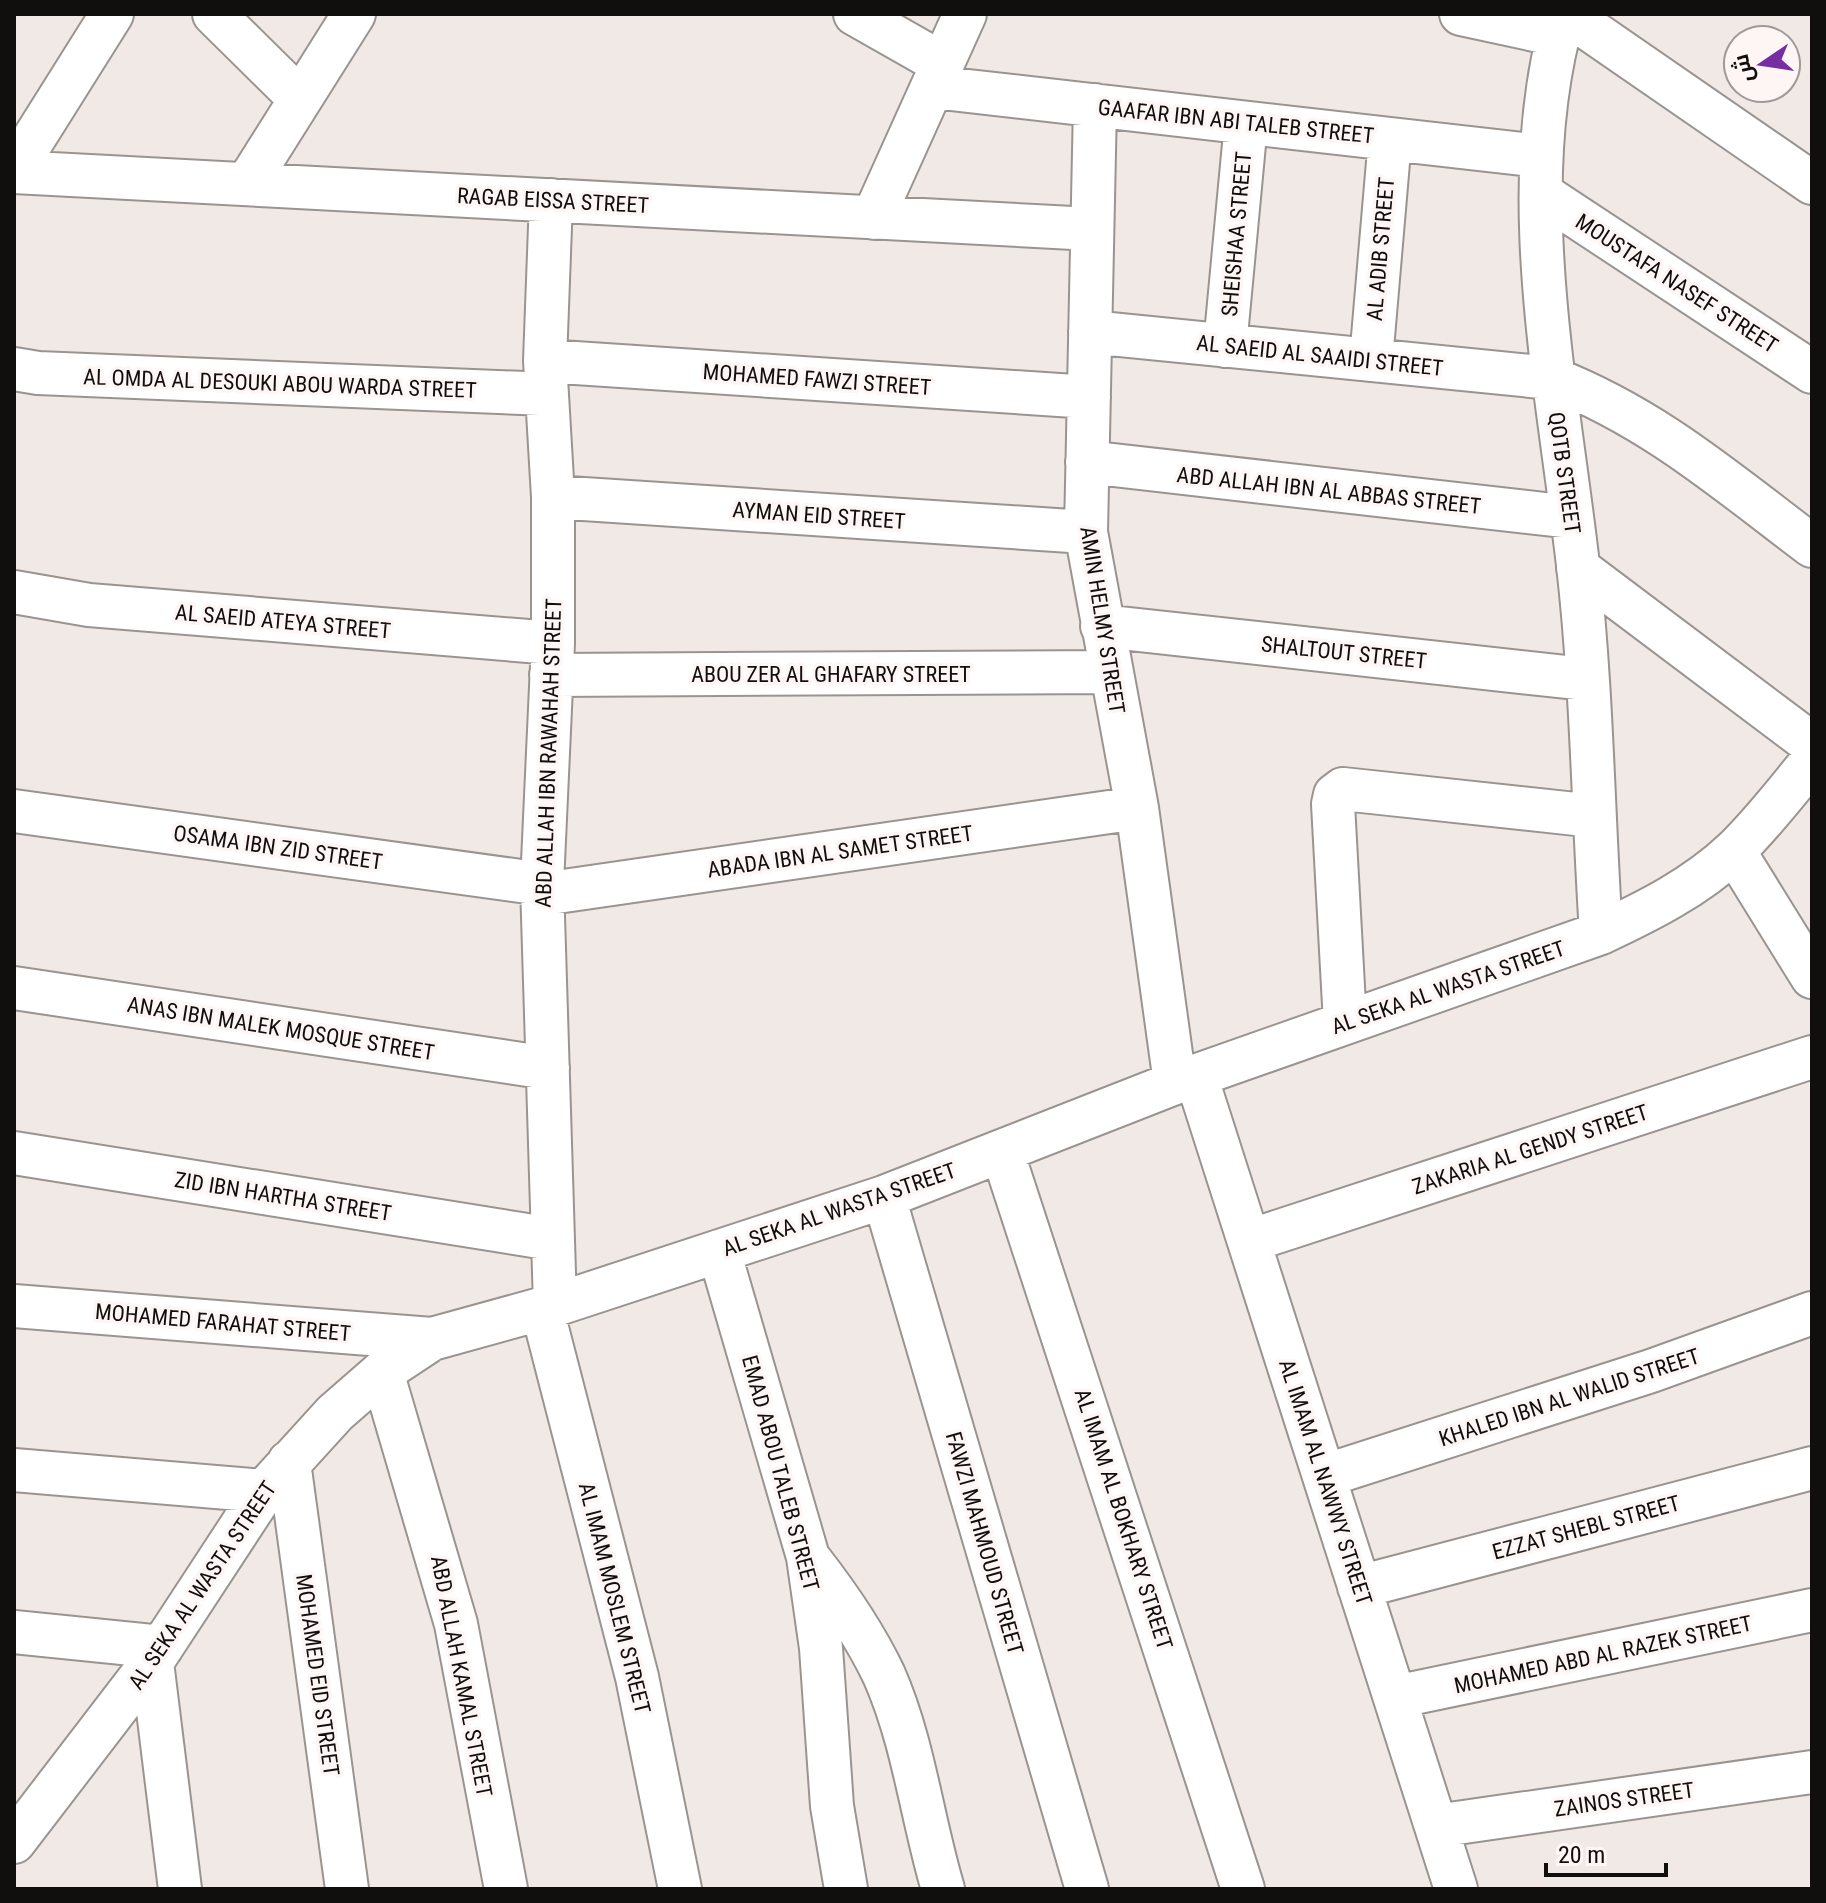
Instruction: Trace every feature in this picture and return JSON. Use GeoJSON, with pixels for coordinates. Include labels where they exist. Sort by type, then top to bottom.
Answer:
{"type":"FeatureCollection","features":[{"type":"Feature","properties":{"kind":"street"},"geometry":{"type":"LineString","coordinates":[[14,171],[112,14]]}},
{"type":"Feature","properties":{"kind":"street"},"geometry":{"type":"LineString","coordinates":[[214,14],[300,99]]}},
{"type":"Feature","properties":{"kind":"street"},"geometry":{"type":"LineString","coordinates":[[247,184],[354,14]]}},
{"type":"Feature","properties":{"kind":"street"},"geometry":{"type":"LineString","coordinates":[[855,14],[938,75]]}},
{"type":"Feature","properties":{"kind":"street"},"geometry":{"type":"LineString","coordinates":[[873,218],[965,14]]}},
{"type":"Feature","properties":{"kind":"street"},"geometry":{"type":"LineString","coordinates":[[1461,14],[1563,21],[1812,183]]}},
{"type":"Feature","properties":{"kind":"street","name":"QOTB STREET"},"geometry":{"type":"LineString","coordinates":[[1563,21],[1541,175],[1551,378],[1578,568],[1601,933]]}},
{"type":"Feature","properties":{"kind":"street","name":"GAAFAR IBN ABI TALEB STREET"},"geometry":{"type":"LineString","coordinates":[[938,75],[1095,105],[1390,139],[1541,175]]}},
{"type":"Feature","properties":{"kind":"street","name":"AMIN HELMY STREET"},"geometry":{"type":"LineString","coordinates":[[1095,105],[1086,532],[1186,1079]]}},
{"type":"Feature","properties":{"kind":"street","name":"SHEISHAA STREET"},"geometry":{"type":"LineString","coordinates":[[1225,346],[1246,123]]}},
{"type":"Feature","properties":{"kind":"street","name":"AL ADIB STREET"},"geometry":{"type":"LineString","coordinates":[[1371,360],[1390,139]]}},
{"type":"Feature","properties":{"kind":"street","name":"RAGAB EISSA STREET"},"geometry":{"type":"LineString","coordinates":[[14,171],[1092,229]]}},
{"type":"Feature","properties":{"kind":"street","name":"MOUSTAFA NASEF STREET"},"geometry":{"type":"LineString","coordinates":[[1541,175],[1812,372]]}},
{"type":"Feature","properties":{"kind":"street","name":"ABD ALLAH IBN RAWAHAH STREET"},"geometry":{"type":"LineString","coordinates":[[549,1307],[552,1239],[542,889],[552,659],[553,497],[546,377],[551,200]]}},
{"type":"Feature","properties":{"kind":"street","name":"AL SAEID AL SAAIDI STREET"},"geometry":{"type":"LineString","coordinates":[[1090,332],[1551,378],[1598,396],[1644,421],[1812,546]]}},
{"type":"Feature","properties":{"kind":"street","name":"AL OMDA AL DESOUKI ABOU WARDA STREET"},"geometry":{"type":"LineString","coordinates":[[14,369],[38,373],[546,377]]}},
{"type":"Feature","properties":{"kind":"street","name":"MOHAMED FAWZI STREET"},"geometry":{"type":"LineString","coordinates":[[546,377],[1089,397]]}},
{"type":"Feature","properties":{"kind":"street","name":"ABD ALLAH IBN AL ABBAS STREET"},"geometry":{"type":"LineString","coordinates":[[1087,462],[1571,517]]}},
{"type":"Feature","properties":{"kind":"street","name":"AYMAN EID STREET"},"geometry":{"type":"LineString","coordinates":[[553,497],[1086,532]]}},
{"type":"Feature","properties":{"kind":"street"},"geometry":{"type":"LineString","coordinates":[[1578,568],[1809,767]]}},
{"type":"Feature","properties":{"kind":"street","name":"AL SAEID ATEYA STREET"},"geometry":{"type":"LineString","coordinates":[[14,592],[89,605],[552,659]]}},
{"type":"Feature","properties":{"kind":"street","name":"SHALTOUT STREET"},"geometry":{"type":"LineString","coordinates":[[1102,626],[1585,679]]}},
{"type":"Feature","properties":{"kind":"street","name":"ABOU ZER AL GHAFARY STREET"},"geometry":{"type":"LineString","coordinates":[[552,659],[1110,672]]}},
{"type":"Feature","properties":{"kind":"street","name":"AL SEKA AL WASTA STREET"},"geometry":{"type":"LineString","coordinates":[[14,1842],[31,1797],[157,1655],[277,1477],[335,1413],[382,1372],[432,1339],[549,1307],[884,1197],[1186,1079],[1601,933],[1682,890],[1734,851],[1809,767]]}},
{"type":"Feature","properties":{"kind":"street"},"geometry":{"type":"LineString","coordinates":[[1345,1023],[1335,795],[1343,789],[1594,816]]}},
{"type":"Feature","properties":{"kind":"street","name":"ABADA IBN AL SAMET STREET"},"geometry":{"type":"LineString","coordinates":[[542,889],[1137,808]]}},
{"type":"Feature","properties":{"kind":"street","name":"OSAMA IBN ZID STREET"},"geometry":{"type":"LineString","coordinates":[[14,811],[542,889]]}},
{"type":"Feature","properties":{"kind":"street"},"geometry":{"type":"LineString","coordinates":[[1734,851],[1812,977]]}},
{"type":"Feature","properties":{"kind":"street","name":"ANAS IBN MALEK MOSQUE STREET"},"geometry":{"type":"LineString","coordinates":[[14,988],[548,1068]]}},
{"type":"Feature","properties":{"kind":"street","name":"ZAKARIA AL GENDY STREET"},"geometry":{"type":"LineString","coordinates":[[1249,1241],[1812,1057]]}},
{"type":"Feature","properties":{"kind":"street","name":"AL IMAM AL NAWWY STREET"},"geometry":{"type":"LineString","coordinates":[[1186,1079],[1249,1241],[1456,1889]]}},
{"type":"Feature","properties":{"kind":"street","name":"AL IMAM AL BOKHARY STREET"},"geometry":{"type":"LineString","coordinates":[[1002,1151],[1243,1889]]}},
{"type":"Feature","properties":{"kind":"street","name":"ZID IBN HARTHA STREET"},"geometry":{"type":"LineString","coordinates":[[14,1153],[552,1239]]}},
{"type":"Feature","properties":{"kind":"street","name":"FAWZI MAHMOUD STREET"},"geometry":{"type":"LineString","coordinates":[[884,1197],[1087,1889]]}},
{"type":"Feature","properties":{"kind":"street","name":"EMAD ABOU TALEB STREET"},"geometry":{"type":"LineString","coordinates":[[719,1251],[808,1557],[821,1648],[832,1806],[846,1889]]}},
{"type":"Feature","properties":{"kind":"street","name":"MOHAMED FARAHAT STREET"},"geometry":{"type":"LineString","coordinates":[[14,1306],[432,1339]]}},
{"type":"Feature","properties":{"kind":"street","name":"AL IMAM MOSLEM STREET"},"geometry":{"type":"LineString","coordinates":[[549,1307],[637,1677],[680,1889]]}},
{"type":"Feature","properties":{"kind":"street","name":"KHALED IBN AL WALID STREET"},"geometry":{"type":"LineString","coordinates":[[1324,1476],[1665,1366],[1812,1313]]}},
{"type":"Feature","properties":{"kind":"street","name":"ABD ALLAH KAMAL STREET"},"geometry":{"type":"LineString","coordinates":[[382,1372],[456,1624],[506,1889]]}},
{"type":"Feature","properties":{"kind":"street","name":"EZZAT SHEBL STREET"},"geometry":{"type":"LineString","coordinates":[[1359,1587],[1812,1468]]}},
{"type":"Feature","properties":{"kind":"street"},"geometry":{"type":"LineString","coordinates":[[14,1470],[277,1477]]}},
{"type":"Feature","properties":{"kind":"street","name":"MOHAMED EID STREET"},"geometry":{"type":"LineString","coordinates":[[277,1477],[347,1889]]}},
{"type":"Feature","properties":{"kind":"street"},"geometry":{"type":"LineString","coordinates":[[808,1557],[851,1614],[884,1676],[908,1744],[943,1889]]}},
{"type":"Feature","properties":{"kind":"street","name":"MOHAMED ABD AL RAZEK STREET"},"geometry":{"type":"LineString","coordinates":[[1395,1697],[1812,1610]]}},
{"type":"Feature","properties":{"kind":"street"},"geometry":{"type":"LineString","coordinates":[[14,1632],[157,1655],[180,1889]]}},
{"type":"Feature","properties":{"kind":"street","name":"ZAINOS STREET"},"geometry":{"type":"LineString","coordinates":[[1436,1826],[1812,1772]]}}]}
